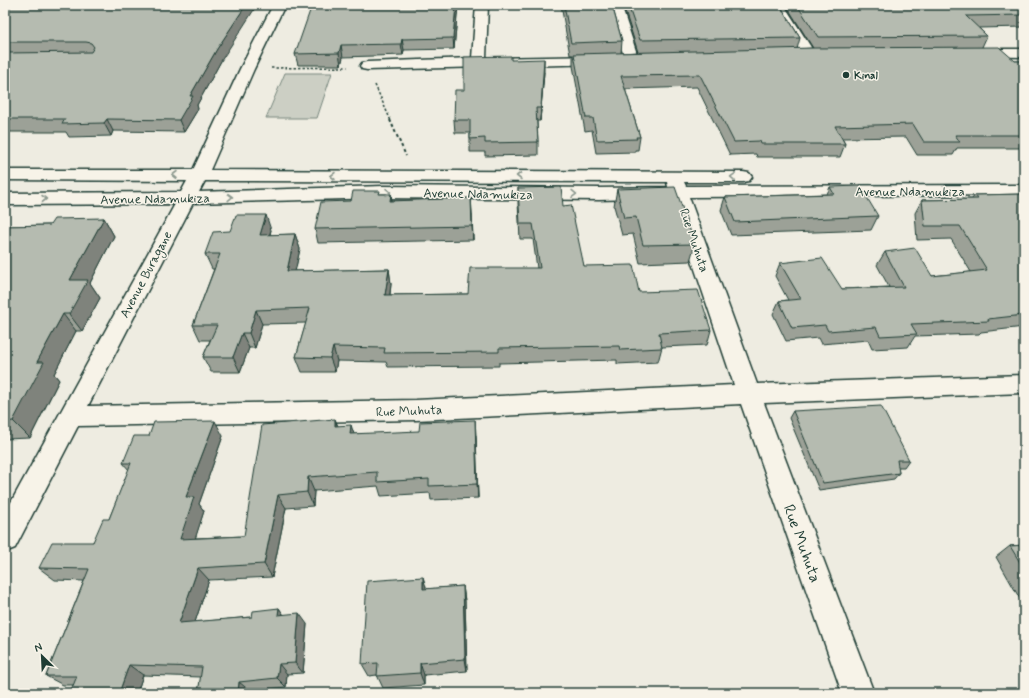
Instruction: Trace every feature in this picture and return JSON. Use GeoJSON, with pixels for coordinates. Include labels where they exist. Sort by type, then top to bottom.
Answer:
{"type":"FeatureCollection","features":[{"type":"Feature","properties":{"kind":"street","name":"Avenue Buragane"},"geometry":{"type":"LineString","coordinates":[[5,539],[199,175],[247,69],[279,5]]}},
{"type":"Feature","properties":{"kind":"street"},"geometry":{"type":"LineString","coordinates":[[479,62],[482,5]]}},
{"type":"Feature","properties":{"kind":"street"},"geometry":{"type":"LineString","coordinates":[[615,5],[632,60]]}},
{"type":"Feature","properties":{"kind":"street"},"geometry":{"type":"LineString","coordinates":[[778,5],[809,55]]}},
{"type":"Feature","properties":{"kind":"street"},"geometry":{"type":"LineString","coordinates":[[960,54],[1024,53]]}},
{"type":"Feature","properties":{"kind":"street"},"geometry":{"type":"LineString","coordinates":[[793,55],[825,55]]}},
{"type":"Feature","properties":{"kind":"street"},"geometry":{"type":"LineString","coordinates":[[367,66],[479,62],[647,60]]}},
{"type":"Feature","properties":{"kind":"street","name":"Avenue Ndamukiza"},"geometry":{"type":"LineString","coordinates":[[5,175],[415,176],[676,184],[1024,190]]}},
{"type":"Feature","properties":{"kind":"street","name":"Avenue Ndamukiza"},"geometry":{"type":"LineString","coordinates":[[5,199],[186,198],[383,192],[599,194],[676,184],[1024,180]]}},
{"type":"Feature","properties":{"kind":"street","name":"Rue Muhuta"},"geometry":{"type":"LineString","coordinates":[[676,184],[749,394],[858,693]]}},
{"type":"Feature","properties":{"kind":"street","name":"Rue Muhuta"},"geometry":{"type":"LineString","coordinates":[[70,416],[416,410],[749,394],[1024,384]]}},
{"type":"Feature","properties":{"kind":"path"},"geometry":{"type":"LineString","coordinates":[[247,69],[367,66],[415,176]]}},
{"type":"Feature","properties":{"kind":"shaded area"},"geometry":{"type":"Polygon","coordinates":[[[285,73],[332,73],[317,118],[266,118],[285,73]]]}},
{"type":"Feature","properties":{"kind":"building"},"geometry":{"type":"Polygon","coordinates":[[[5,5],[246,5],[217,49],[190,96],[193,96],[179,120],[107,119],[104,123],[62,124],[65,119],[5,119],[5,53],[91,52],[94,47],[91,43],[86,42],[5,42],[5,5]]]}},
{"type":"Feature","properties":{"kind":"building"},"geometry":{"type":"Polygon","coordinates":[[[312,5],[456,5],[453,38],[402,39],[401,44],[341,45],[339,53],[295,54],[312,5]]]}},
{"type":"Feature","properties":{"kind":"building"},"geometry":{"type":"Polygon","coordinates":[[[564,5],[612,5],[622,41],[571,43],[564,5]]]}},
{"type":"Feature","properties":{"kind":"building"},"geometry":{"type":"Polygon","coordinates":[[[628,5],[780,5],[800,38],[640,40],[628,5]]]}},
{"type":"Feature","properties":{"kind":"building"},"geometry":{"type":"Polygon","coordinates":[[[797,5],[1024,5],[1024,15],[966,16],[987,36],[818,37],[797,5]]]}},
{"type":"Feature","properties":{"kind":"building"},"geometry":{"type":"Polygon","coordinates":[[[999,47],[1015,61],[1024,61],[1024,135],[955,135],[960,142],[924,142],[913,124],[835,126],[845,144],[761,144],[760,141],[734,142],[700,75],[621,76],[640,137],[636,137],[637,139],[597,140],[593,118],[586,118],[574,54],[813,48],[999,47]]]}},
{"type":"Feature","properties":{"kind":"building"},"geometry":{"type":"Polygon","coordinates":[[[511,56],[511,60],[544,59],[541,108],[536,108],[538,142],[485,143],[485,138],[470,139],[470,120],[454,120],[455,90],[464,90],[464,57],[511,56]]]}},
{"type":"Feature","properties":{"kind":"building"},"geometry":{"type":"Polygon","coordinates":[[[860,186],[878,216],[735,222],[725,197],[834,194],[830,187],[860,186]]]}},
{"type":"Feature","properties":{"kind":"building"},"geometry":{"type":"Polygon","coordinates":[[[561,187],[563,206],[571,205],[584,266],[633,265],[639,292],[698,290],[711,330],[659,333],[662,348],[620,350],[619,346],[499,348],[499,352],[384,353],[385,348],[333,347],[330,358],[296,357],[310,308],[256,310],[249,333],[242,333],[233,357],[203,357],[217,325],[193,325],[220,254],[205,254],[213,232],[230,231],[236,215],[266,215],[260,235],[295,234],[287,271],[389,269],[385,295],[468,294],[470,268],[540,268],[533,224],[520,224],[518,188],[561,187]]]}},
{"type":"Feature","properties":{"kind":"building"},"geometry":{"type":"Polygon","coordinates":[[[675,187],[695,244],[643,245],[636,217],[624,218],[617,189],[675,187]]]}},
{"type":"Feature","properties":{"kind":"building"},"geometry":{"type":"Polygon","coordinates":[[[353,191],[380,191],[379,194],[391,194],[390,201],[471,198],[472,226],[315,229],[321,202],[351,201],[353,191]]]}},
{"type":"Feature","properties":{"kind":"building"},"geometry":{"type":"Polygon","coordinates":[[[1024,194],[1024,315],[988,319],[989,321],[911,324],[917,334],[880,336],[876,327],[828,331],[825,325],[792,328],[779,301],[801,299],[780,263],[822,258],[842,289],[904,287],[885,252],[915,248],[932,276],[987,270],[960,226],[925,226],[922,200],[978,199],[975,195],[1024,194]]]}},
{"type":"Feature","properties":{"kind":"building"},"geometry":{"type":"Polygon","coordinates":[[[104,218],[70,280],[88,280],[69,314],[63,314],[37,362],[44,362],[13,421],[5,422],[5,226],[50,225],[54,219],[104,218]]]}},
{"type":"Feature","properties":{"kind":"building"},"geometry":{"type":"Polygon","coordinates":[[[881,406],[909,460],[897,460],[899,473],[823,483],[793,411],[881,406]]]}},
{"type":"Feature","properties":{"kind":"building"},"geometry":{"type":"Polygon","coordinates":[[[335,419],[335,426],[351,425],[350,434],[419,431],[420,422],[475,420],[477,484],[429,486],[429,479],[377,482],[377,472],[308,477],[307,492],[278,495],[264,564],[198,568],[179,623],[252,617],[253,611],[279,608],[278,615],[299,613],[295,663],[279,664],[277,678],[239,682],[238,693],[198,693],[202,667],[129,665],[119,693],[70,693],[77,676],[46,676],[89,569],[39,568],[52,542],[93,542],[103,519],[109,519],[131,463],[123,463],[134,436],[149,436],[154,422],[215,421],[186,497],[194,497],[180,539],[244,536],[262,425],[335,419]]]}},
{"type":"Feature","properties":{"kind":"building"},"geometry":{"type":"Polygon","coordinates":[[[1024,545],[1024,569],[1010,546],[1024,545]]]}},
{"type":"Feature","properties":{"kind":"building"},"geometry":{"type":"Polygon","coordinates":[[[423,577],[423,589],[463,586],[465,659],[420,663],[420,673],[377,676],[378,663],[362,664],[367,581],[423,577]]]}},
{"type":"Feature","properties":{"kind":"place","name":"Kinal"},"geometry":{"type":"Point","coordinates":[846,75]}}]}
